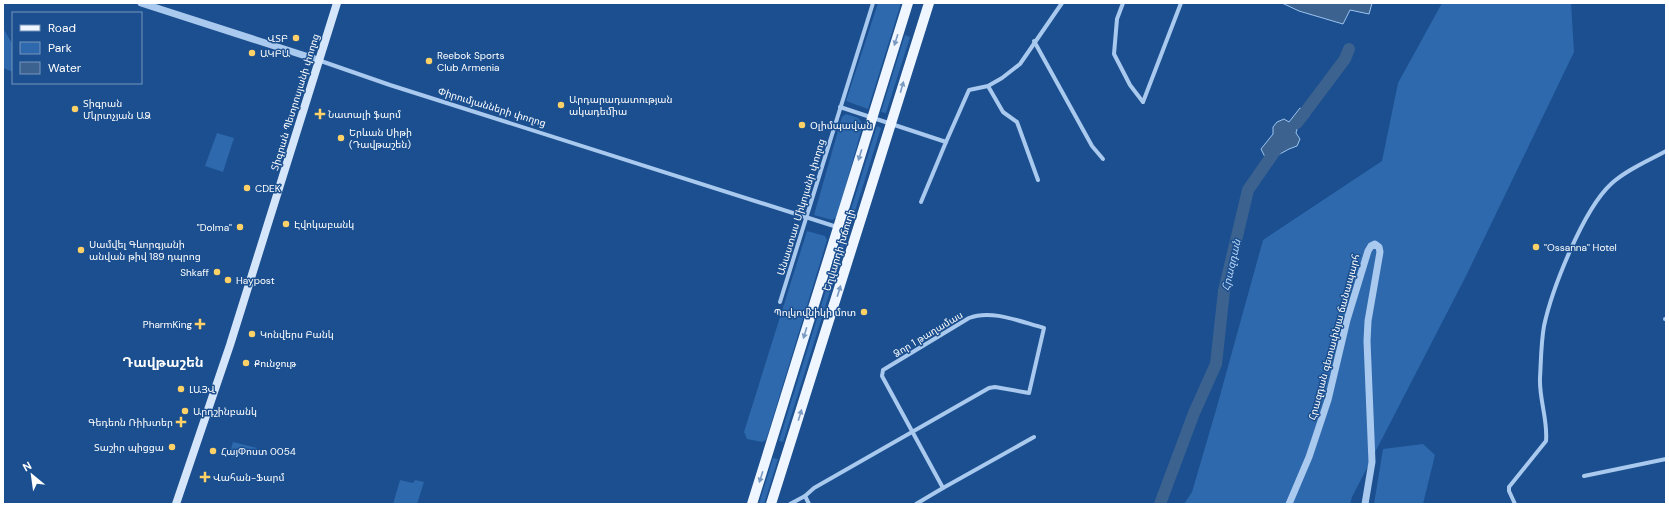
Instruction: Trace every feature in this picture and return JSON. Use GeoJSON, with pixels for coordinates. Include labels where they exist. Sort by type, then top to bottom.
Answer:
{"type":"FeatureCollection","features":[{"type":"Feature","properties":{"kind":"main road","name":"Տիգրան Պետրոսյանի փողոց"},"geometry":{"type":"LineString","coordinates":[[174,504],[230,345],[332,3]]}},
{"type":"Feature","properties":{"kind":"main road","name":"Տիգրան Պետրոսյանի փողոց"},"geometry":{"type":"LineString","coordinates":[[316,59],[337,3]]}},
{"type":"Feature","properties":{"kind":"main road","name":"Եղվարդի խճուղի"},"geometry":{"type":"LineString","coordinates":[[752,504],[908,3]]}},
{"type":"Feature","properties":{"kind":"main road","name":"Եղվարդի խճուղի"},"geometry":{"type":"LineString","coordinates":[[771,504],[929,3]]}},
{"type":"Feature","properties":{"kind":"main road"},"geometry":{"type":"LineString","coordinates":[[769,450],[786,457]]}},
{"type":"Feature","properties":{"kind":"street","name":"Փիրումյանների փողոց"},"geometry":{"type":"LineString","coordinates":[[141,3],[316,59],[390,85],[645,165],[838,228]]}},
{"type":"Feature","properties":{"kind":"street","name":"Անաստաս Միկոյանի փողոց"},"geometry":{"type":"LineString","coordinates":[[780,302],[873,3]]}},
{"type":"Feature","properties":{"kind":"street"},"geometry":{"type":"LineString","coordinates":[[921,202],[969,90],[988,86],[1002,78],[1020,64],[1034,41],[1062,3]]}},
{"type":"Feature","properties":{"kind":"street"},"geometry":{"type":"LineString","coordinates":[[1123,3],[1117,19],[1114,54],[1130,85],[1143,102],[1181,3]]}},
{"type":"Feature","properties":{"kind":"street"},"geometry":{"type":"LineString","coordinates":[[1034,41],[1092,146],[1103,160]]}},
{"type":"Feature","properties":{"kind":"street"},"geometry":{"type":"LineString","coordinates":[[988,86],[1003,112],[1017,122],[1038,180]]}},
{"type":"Feature","properties":{"kind":"street"},"geometry":{"type":"LineString","coordinates":[[840,107],[946,142]]}},
{"type":"Feature","properties":{"kind":"street"},"geometry":{"type":"LineString","coordinates":[[1515,504],[1509,491],[1510,487],[1546,441],[1541,403],[1540,380],[1542,348],[1546,319],[1563,267],[1597,200],[1611,184],[1631,170],[1666,151]]}},
{"type":"Feature","properties":{"kind":"street","name":"Հրազդան գետափնյա ճանապարհ"},"geometry":{"type":"LineString","coordinates":[[1289,504],[1310,457],[1326,408],[1347,320],[1368,251],[1371,246],[1375,244],[1379,247],[1380,252],[1368,321],[1367,341],[1372,462],[1365,504]]}},
{"type":"Feature","properties":{"kind":"street","name":"Ձոր 1 թաղամաս"},"geometry":{"type":"LineString","coordinates":[[790,504],[805,496],[814,488],[912,432],[989,388],[995,387],[1029,394],[1044,328],[992,315],[979,314],[969,318],[883,370],[882,376],[912,432],[943,488]]}},
{"type":"Feature","properties":{"kind":"street"},"geometry":{"type":"LineString","coordinates":[[916,504],[1034,437]]}},
{"type":"Feature","properties":{"kind":"street"},"geometry":{"type":"LineString","coordinates":[[1584,476],[1666,459]]}},
{"type":"Feature","properties":{"kind":"street"},"geometry":{"type":"LineString","coordinates":[[805,496],[809,504]]}},
{"type":"Feature","properties":{"kind":"green space"},"geometry":{"type":"Polygon","coordinates":[[[878,3],[901,3],[868,109],[846,101],[878,3]]]}},
{"type":"Feature","properties":{"kind":"green space"},"geometry":{"type":"Polygon","coordinates":[[[1442,3],[1571,3],[1574,52],[1466,276],[1352,497],[1350,504],[1184,504],[1192,492],[1263,240],[1382,161],[1398,83],[1442,3]]]}},
{"type":"Feature","properties":{"kind":"green space"},"geometry":{"type":"Polygon","coordinates":[[[3,28],[12,43],[12,72],[3,68],[3,28]]]}},
{"type":"Feature","properties":{"kind":"green space"},"geometry":{"type":"Polygon","coordinates":[[[905,35],[910,37],[886,113],[881,112],[905,35]]]}},
{"type":"Feature","properties":{"kind":"green space"},"geometry":{"type":"Polygon","coordinates":[[[846,114],[858,118],[863,124],[837,217],[832,220],[814,215],[842,117],[846,114]]]}},
{"type":"Feature","properties":{"kind":"green space"},"geometry":{"type":"Polygon","coordinates":[[[877,126],[881,128],[783,442],[779,441],[877,126]]]}},
{"type":"Feature","properties":{"kind":"green space"},"geometry":{"type":"Polygon","coordinates":[[[217,133],[234,138],[223,172],[205,166],[217,133]]]}},
{"type":"Feature","properties":{"kind":"green space"},"geometry":{"type":"Polygon","coordinates":[[[807,231],[825,236],[827,240],[766,440],[762,442],[747,439],[744,432],[807,231]]]}},
{"type":"Feature","properties":{"kind":"green space"},"geometry":{"type":"Polygon","coordinates":[[[233,442],[257,448],[255,455],[231,449],[233,442]]]}},
{"type":"Feature","properties":{"kind":"green space"},"geometry":{"type":"Polygon","coordinates":[[[1423,444],[1435,455],[1423,504],[1374,504],[1383,449],[1423,444]]]}},
{"type":"Feature","properties":{"kind":"green space"},"geometry":{"type":"Polygon","coordinates":[[[773,458],[778,459],[764,504],[759,504],[773,458]]]}},
{"type":"Feature","properties":{"kind":"green space"},"geometry":{"type":"Polygon","coordinates":[[[400,480],[413,483],[415,480],[424,482],[417,504],[393,504],[400,480]]]}},
{"type":"Feature","properties":{"kind":"water"},"geometry":{"type":"Polygon","coordinates":[[[1282,3],[1372,3],[1369,14],[1350,10],[1343,24],[1299,11],[1282,3]]]}},
{"type":"Feature","properties":{"kind":"water"},"geometry":{"type":"Polygon","coordinates":[[[1300,108],[1310,115],[1297,129],[1296,133],[1300,139],[1297,146],[1267,161],[1261,149],[1273,134],[1273,127],[1277,122],[1284,119],[1289,122],[1300,108]]]}},
{"type":"Feature","properties":{"kind":"waterway","name":"Հրազդան"},"geometry":{"type":"LineString","coordinates":[[1297,123],[1345,59],[1349,49]]}},
{"type":"Feature","properties":{"kind":"waterway","name":"Հրազդան"},"geometry":{"type":"LineString","coordinates":[[1160,504],[1194,413],[1216,364],[1224,291],[1248,190],[1277,148]]}},
{"type":"Feature","properties":{"kind":"place","name":"ՎՏԲ"},"geometry":{"type":"Point","coordinates":[296,38]}},
{"type":"Feature","properties":{"kind":"place","name":"ԱԿԲԱ"},"geometry":{"type":"Point","coordinates":[252,53]}},
{"type":"Feature","properties":{"kind":"place","name":"Reebok Sports Club Armenia"},"geometry":{"type":"Point","coordinates":[429,61]}},
{"type":"Feature","properties":{"kind":"place","name":"Արդարադատության ակադեմիա"},"geometry":{"type":"Point","coordinates":[561,105]}},
{"type":"Feature","properties":{"kind":"place","name":"Տիգրան Մկրտչյան ԱՁ"},"geometry":{"type":"Point","coordinates":[75,109]}},
{"type":"Feature","properties":{"kind":"place","name":"Նատալի ֆարմ"},"geometry":{"type":"Point","coordinates":[320,114]}},
{"type":"Feature","properties":{"kind":"place","name":"Օլիմպավան"},"geometry":{"type":"Point","coordinates":[802,125]}},
{"type":"Feature","properties":{"kind":"place","name":"Երևան Սիթի (Դավթաշեն)"},"geometry":{"type":"Point","coordinates":[341,138]}},
{"type":"Feature","properties":{"kind":"place","name":"CDEK"},"geometry":{"type":"Point","coordinates":[247,188]}},
{"type":"Feature","properties":{"kind":"place","name":"Էվոկաբանկ"},"geometry":{"type":"Point","coordinates":[286,224]}},
{"type":"Feature","properties":{"kind":"place","name":"\"Dolma\""},"geometry":{"type":"Point","coordinates":[240,227]}},
{"type":"Feature","properties":{"kind":"place","name":"\"Ossanna\" Hotel"},"geometry":{"type":"Point","coordinates":[1536,247]}},
{"type":"Feature","properties":{"kind":"place","name":"Սամվել Գևորգյանի անվան թիվ 189 դպրոց"},"geometry":{"type":"Point","coordinates":[81,250]}},
{"type":"Feature","properties":{"kind":"place","name":"Shkaff"},"geometry":{"type":"Point","coordinates":[217,272]}},
{"type":"Feature","properties":{"kind":"place","name":"Haypost"},"geometry":{"type":"Point","coordinates":[228,280]}},
{"type":"Feature","properties":{"kind":"place","name":"Պոլկովնիկի մոտ"},"geometry":{"type":"Point","coordinates":[864,312]}},
{"type":"Feature","properties":{"kind":"place","name":"PharmKing"},"geometry":{"type":"Point","coordinates":[200,324]}},
{"type":"Feature","properties":{"kind":"place","name":"Կոնվերս Բանկ"},"geometry":{"type":"Point","coordinates":[252,334]}},
{"type":"Feature","properties":{"kind":"place","name":"Քունջութ"},"geometry":{"type":"Point","coordinates":[246,363]}},
{"type":"Feature","properties":{"kind":"place","name":"ԼԱՅՎ"},"geometry":{"type":"Point","coordinates":[181,389]}},
{"type":"Feature","properties":{"kind":"place","name":"Արդշինբանկ"},"geometry":{"type":"Point","coordinates":[185,411]}},
{"type":"Feature","properties":{"kind":"place","name":"Գեդեոն Ռիխտեր"},"geometry":{"type":"Point","coordinates":[181,422]}},
{"type":"Feature","properties":{"kind":"place","name":"Տաշիր պիցցա"},"geometry":{"type":"Point","coordinates":[172,447]}},
{"type":"Feature","properties":{"kind":"place","name":"ՀայՓոստ 0054"},"geometry":{"type":"Point","coordinates":[213,451]}},
{"type":"Feature","properties":{"kind":"place","name":"Վահան-Ֆարմ"},"geometry":{"type":"Point","coordinates":[205,477]}},
{"type":"Feature","properties":{"kind":"district","name":"Դավթաշեն"},"geometry":{"type":"Point","coordinates":[163,362]}}]}
